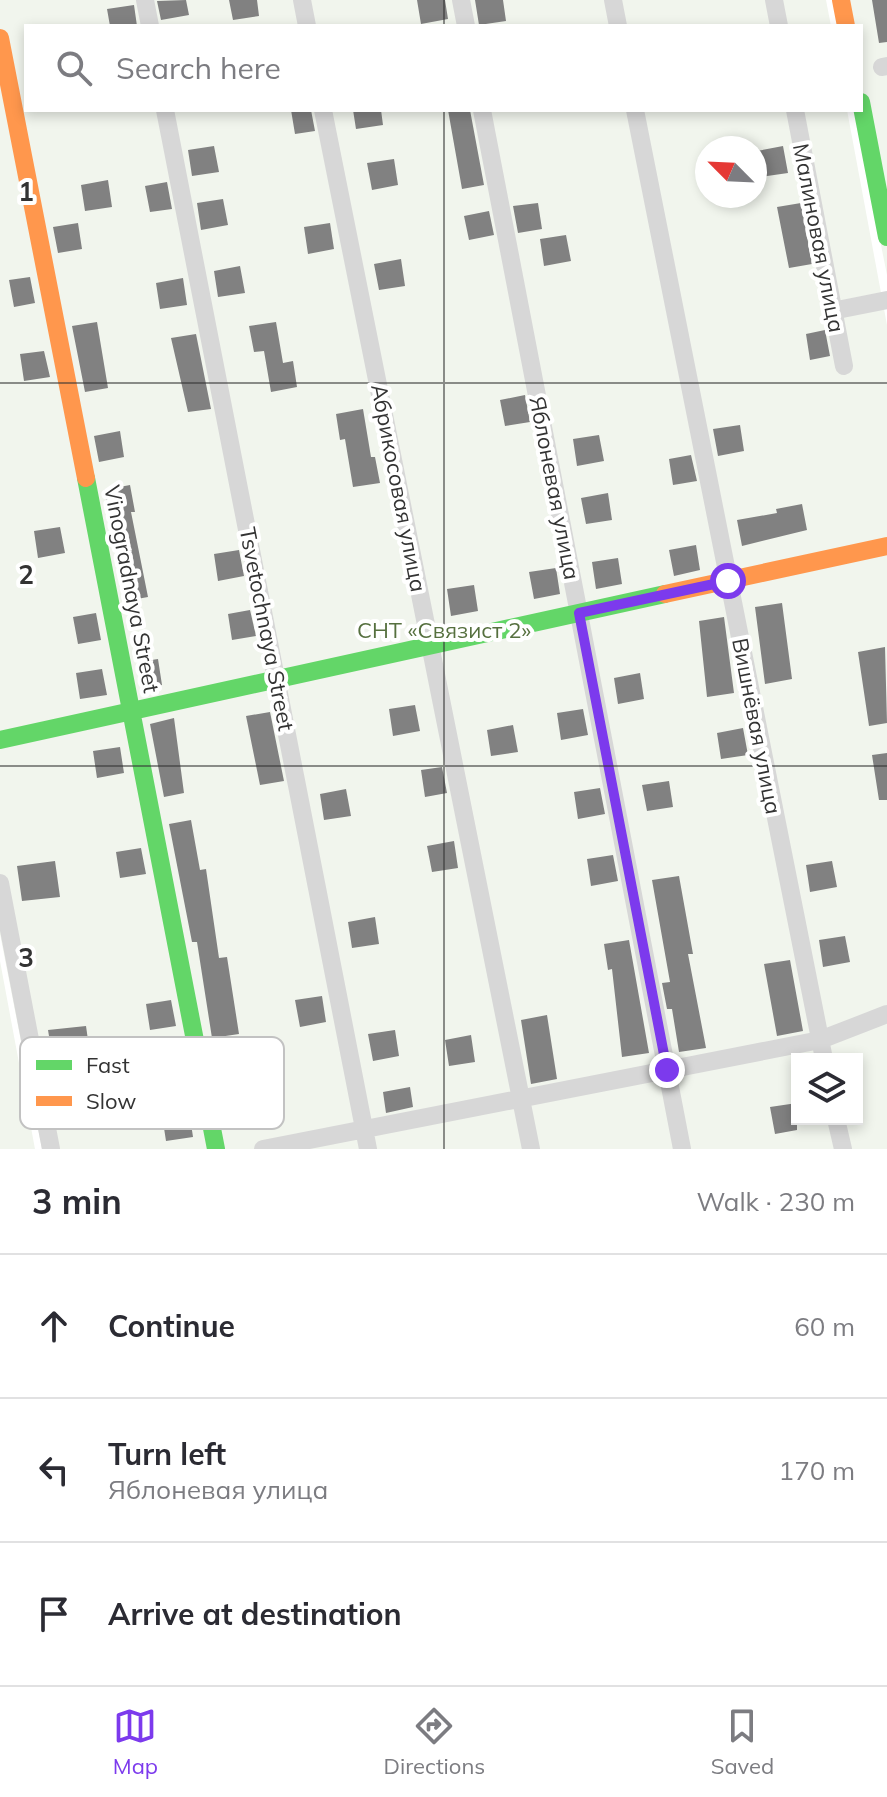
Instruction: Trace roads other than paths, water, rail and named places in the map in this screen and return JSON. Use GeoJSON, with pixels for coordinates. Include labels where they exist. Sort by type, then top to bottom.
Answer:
{"type":"FeatureCollection","features":[{"type":"Feature","properties":{"kind":"street"},"geometry":{"type":"LineString","coordinates":[[145,0],[150,24]]}},
{"type":"Feature","properties":{"kind":"street"},"geometry":{"type":"LineString","coordinates":[[302,0],[307,24]]}},
{"type":"Feature","properties":{"kind":"street"},"geometry":{"type":"LineString","coordinates":[[461,0],[466,24]]}},
{"type":"Feature","properties":{"kind":"street"},"geometry":{"type":"LineString","coordinates":[[613,0],[618,24]]}},
{"type":"Feature","properties":{"kind":"street"},"geometry":{"type":"LineString","coordinates":[[774,0],[779,24]]}},
{"type":"Feature","properties":{"kind":"street"},"geometry":{"type":"LineString","coordinates":[[841,0],[846,24]]}},
{"type":"Feature","properties":{"kind":"street","name":"Vinogradnaya Street"},"geometry":{"type":"LineString","coordinates":[[0,38],[195,1037]]}},
{"type":"Feature","properties":{"kind":"street","name":"Tsvetochnaya Street"},"geometry":{"type":"LineString","coordinates":[[165,112],[368,1149]]}},
{"type":"Feature","properties":{"kind":"street","name":"Абрикосовая улица"},"geometry":{"type":"LineString","coordinates":[[323,112],[531,1149]]}},
{"type":"Feature","properties":{"kind":"street","name":"Яблоневая улица"},"geometry":{"type":"LineString","coordinates":[[482,112],[682,1149]]}},
{"type":"Feature","properties":{"kind":"street","name":"Вишнёвая улица"},"geometry":{"type":"LineString","coordinates":[[635,112],[823,1053]]}},
{"type":"Feature","properties":{"kind":"street","name":"Малиновая улица"},"geometry":{"type":"LineString","coordinates":[[795,112],[844,366]]}},
{"type":"Feature","properties":{"kind":"street"},"geometry":{"type":"LineString","coordinates":[[863,112],[887,237]]}},
{"type":"Feature","properties":{"kind":"street"},"geometry":{"type":"LineString","coordinates":[[832,311],[887,300]]}},
{"type":"Feature","properties":{"kind":"street"},"geometry":{"type":"LineString","coordinates":[[0,740],[887,546]]}},
{"type":"Feature","properties":{"kind":"street"},"geometry":{"type":"LineString","coordinates":[[0,883],[30,1037]]}},
{"type":"Feature","properties":{"kind":"street"},"geometry":{"type":"LineString","coordinates":[[263,1149],[820,1040],[887,1014]]}},
{"type":"Feature","properties":{"kind":"street"},"geometry":{"type":"LineString","coordinates":[[837,1125],[843,1149]]}},
{"type":"Feature","properties":{"kind":"street"},"geometry":{"type":"LineString","coordinates":[[47,1129],[51,1149]]}},
{"type":"Feature","properties":{"kind":"street","name":"Vinogradnaya Street"},"geometry":{"type":"LineString","coordinates":[[212,1129],[216,1149]]}},
{"type":"Feature","properties":{"kind":"park label","name":"СНТ «Связист 2»"},"geometry":{"type":"Point","coordinates":[444,630]}}]}
